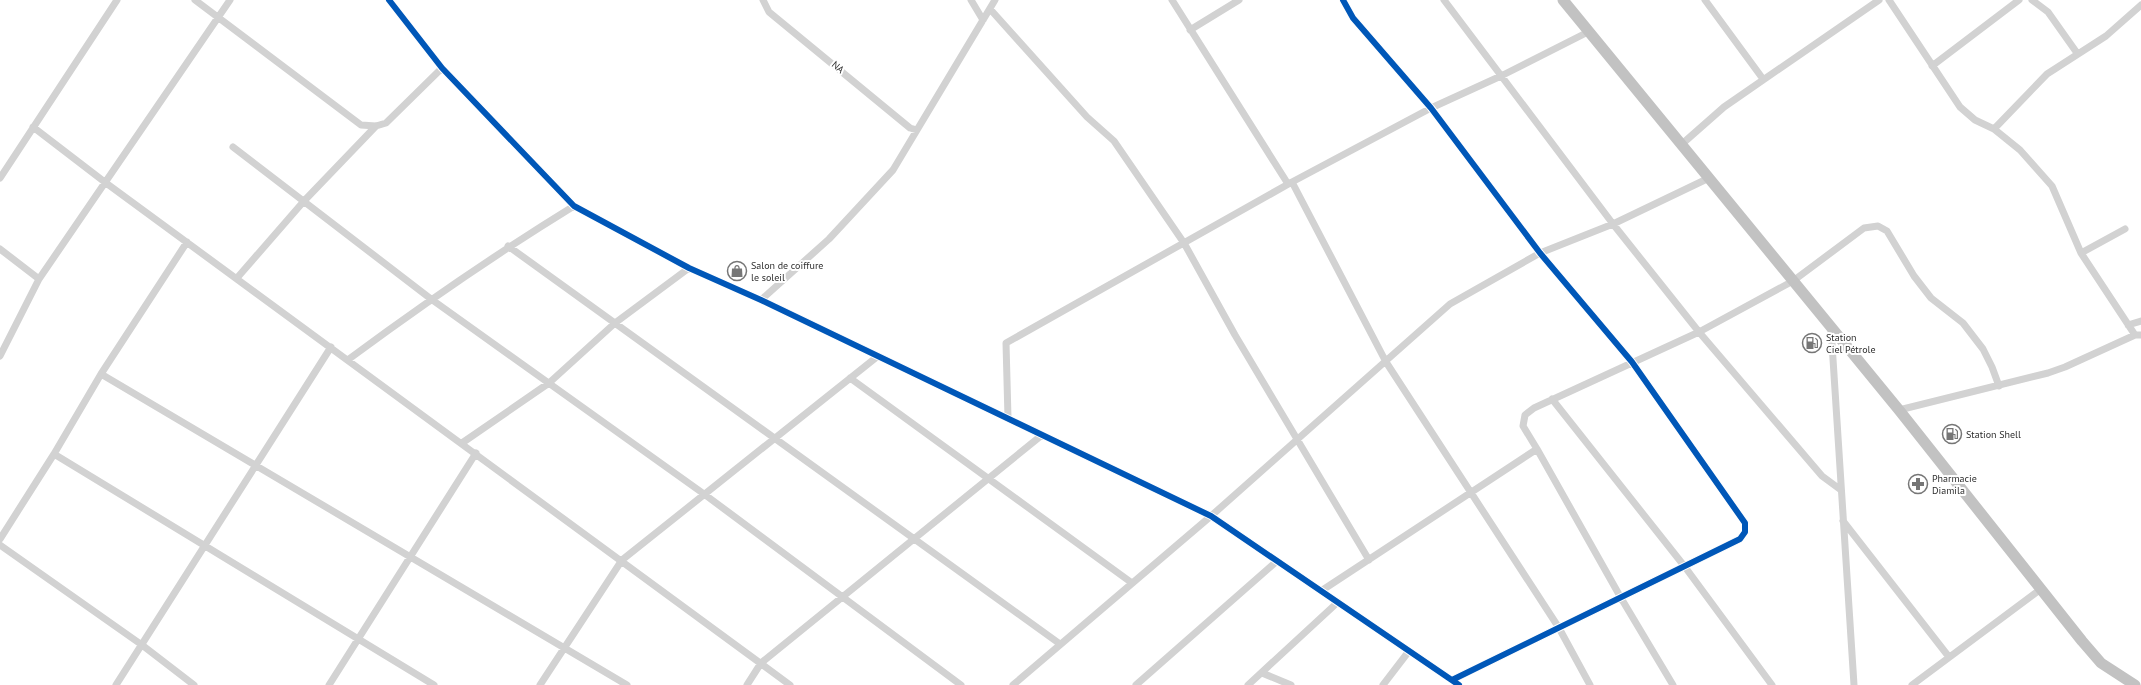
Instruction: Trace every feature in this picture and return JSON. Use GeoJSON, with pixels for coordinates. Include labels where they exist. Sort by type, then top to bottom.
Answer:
{"type":"FeatureCollection","features":[{"type":"Feature","properties":{"kind":"highway"},"geometry":{"type":"LineString","coordinates":[[1563,0],[1682,144],[2102,663],[2135,685]]}},
{"type":"Feature","properties":{"kind":"street"},"geometry":{"type":"LineString","coordinates":[[0,178],[117,0]]}},
{"type":"Feature","properties":{"kind":"street"},"geometry":{"type":"LineString","coordinates":[[196,0],[361,125],[376,126],[386,123],[442,68]]}},
{"type":"Feature","properties":{"kind":"street"},"geometry":{"type":"LineString","coordinates":[[0,356],[39,280],[230,0]]}},
{"type":"Feature","properties":{"kind":"street"},"geometry":{"type":"LineString","coordinates":[[389,0],[442,68],[574,206],[689,268],[761,300],[1211,516],[1459,685]]}},
{"type":"Feature","properties":{"kind":"street","name":"NA"},"geometry":{"type":"LineString","coordinates":[[763,0],[769,12],[910,128],[917,130]]}},
{"type":"Feature","properties":{"kind":"street"},"geometry":{"type":"LineString","coordinates":[[972,0],[983,20]]}},
{"type":"Feature","properties":{"kind":"street"},"geometry":{"type":"LineString","coordinates":[[761,300],[829,238],[893,170],[995,0]]}},
{"type":"Feature","properties":{"kind":"street"},"geometry":{"type":"LineString","coordinates":[[1172,0],[1290,183],[1386,362],[1472,492],[1559,628],[1590,685]]}},
{"type":"Feature","properties":{"kind":"street"},"geometry":{"type":"LineString","coordinates":[[1190,30],[1240,0]]}},
{"type":"Feature","properties":{"kind":"street"},"geometry":{"type":"LineString","coordinates":[[1343,0],[1353,18],[1430,108],[1540,253],[1632,362],[1745,523],[1745,532],[1740,538],[1685,567],[1452,680]]}},
{"type":"Feature","properties":{"kind":"street"},"geometry":{"type":"LineString","coordinates":[[1444,0],[1613,224],[1699,332],[1822,476],[1841,490]]}},
{"type":"Feature","properties":{"kind":"street"},"geometry":{"type":"LineString","coordinates":[[1705,0],[1763,79]]}},
{"type":"Feature","properties":{"kind":"street"},"geometry":{"type":"LineString","coordinates":[[1682,144],[1724,107],[1880,0]]}},
{"type":"Feature","properties":{"kind":"street"},"geometry":{"type":"LineString","coordinates":[[1889,0],[1960,107],[1975,120],[1994,129],[2020,150],[2052,186],[2081,253],[2128,325],[2138,335],[2066,367],[1999,386],[1898,410]]}},
{"type":"Feature","properties":{"kind":"street"},"geometry":{"type":"LineString","coordinates":[[1932,66],[2019,0]]}},
{"type":"Feature","properties":{"kind":"street"},"geometry":{"type":"LineString","coordinates":[[2032,0],[2048,12],[2077,53]]}},
{"type":"Feature","properties":{"kind":"street"},"geometry":{"type":"LineString","coordinates":[[1994,129],[2047,74],[2077,53],[2106,36],[2141,5],[2138,0]]}},
{"type":"Feature","properties":{"kind":"street"},"geometry":{"type":"LineString","coordinates":[[990,9],[1087,117],[1114,141],[1184,243],[1235,335],[1369,560]]}},
{"type":"Feature","properties":{"kind":"street"},"geometry":{"type":"LineString","coordinates":[[1008,418],[1006,343],[1290,183],[1430,108],[1501,76],[1588,32]]}},
{"type":"Feature","properties":{"kind":"street"},"geometry":{"type":"LineString","coordinates":[[237,278],[304,201],[376,126]]}},
{"type":"Feature","properties":{"kind":"street"},"geometry":{"type":"LineString","coordinates":[[33,127],[106,183],[622,560],[790,685]]}},
{"type":"Feature","properties":{"kind":"street"},"geometry":{"type":"LineString","coordinates":[[233,147],[431,299],[704,494],[961,685]]}},
{"type":"Feature","properties":{"kind":"street"},"geometry":{"type":"LineString","coordinates":[[1013,685],[1211,516],[1450,304],[1540,253],[1613,224],[1709,178]]}},
{"type":"Feature","properties":{"kind":"street"},"geometry":{"type":"LineString","coordinates":[[349,360],[431,299],[508,246],[574,206]]}},
{"type":"Feature","properties":{"kind":"street"},"geometry":{"type":"LineString","coordinates":[[1673,685],[1621,598],[1523,426],[1525,415],[1552,399],[1699,332],[1793,281],[1864,228],[1878,226],[1887,231],[1914,276],[1931,298],[1963,323],[1983,349],[1999,386]]}},
{"type":"Feature","properties":{"kind":"street"},"geometry":{"type":"LineString","coordinates":[[2081,253],[2125,229]]}},
{"type":"Feature","properties":{"kind":"street"},"geometry":{"type":"LineString","coordinates":[[0,539],[54,454],[101,374],[187,242]]}},
{"type":"Feature","properties":{"kind":"street"},"geometry":{"type":"LineString","coordinates":[[508,246],[1060,644]]}},
{"type":"Feature","properties":{"kind":"street"},"geometry":{"type":"LineString","coordinates":[[0,249],[39,280]]}},
{"type":"Feature","properties":{"kind":"street"},"geometry":{"type":"LineString","coordinates":[[462,443],[549,383],[615,323],[689,268]]}},
{"type":"Feature","properties":{"kind":"street"},"geometry":{"type":"LineString","coordinates":[[2128,325],[2141,321]]}},
{"type":"Feature","properties":{"kind":"street"},"geometry":{"type":"LineString","coordinates":[[1831,328],[1854,685]]}},
{"type":"Feature","properties":{"kind":"street"},"geometry":{"type":"LineString","coordinates":[[116,685],[331,347]]}},
{"type":"Feature","properties":{"kind":"street"},"geometry":{"type":"LineString","coordinates":[[540,685],[622,560],[878,356]]}},
{"type":"Feature","properties":{"kind":"street"},"geometry":{"type":"LineString","coordinates":[[101,374],[627,685]]}},
{"type":"Feature","properties":{"kind":"street"},"geometry":{"type":"LineString","coordinates":[[850,378],[1132,583]]}},
{"type":"Feature","properties":{"kind":"street"},"geometry":{"type":"LineString","coordinates":[[1552,399],[1685,567],[1772,685]]}},
{"type":"Feature","properties":{"kind":"street"},"geometry":{"type":"LineString","coordinates":[[747,685],[761,663],[844,598],[1042,435]]}},
{"type":"Feature","properties":{"kind":"street"},"geometry":{"type":"LineString","coordinates":[[1321,591],[1537,449]]}},
{"type":"Feature","properties":{"kind":"street"},"geometry":{"type":"LineString","coordinates":[[329,685],[476,453]]}},
{"type":"Feature","properties":{"kind":"street"},"geometry":{"type":"LineString","coordinates":[[54,454],[434,685]]}},
{"type":"Feature","properties":{"kind":"street"},"geometry":{"type":"LineString","coordinates":[[1843,521],[1949,657]]}},
{"type":"Feature","properties":{"kind":"street"},"geometry":{"type":"LineString","coordinates":[[0,544],[142,645],[194,685]]}},
{"type":"Feature","properties":{"kind":"street"},"geometry":{"type":"LineString","coordinates":[[1136,685],[1277,561]]}},
{"type":"Feature","properties":{"kind":"street"},"geometry":{"type":"LineString","coordinates":[[1912,685],[2041,589]]}},
{"type":"Feature","properties":{"kind":"street"},"geometry":{"type":"LineString","coordinates":[[1248,685],[1338,602]]}},
{"type":"Feature","properties":{"kind":"street"},"geometry":{"type":"LineString","coordinates":[[1383,685],[1409,651]]}},
{"type":"Feature","properties":{"kind":"street"},"geometry":{"type":"LineString","coordinates":[[1262,673],[1291,685]]}},
{"type":"Feature","properties":{"kind":"cycle path"},"geometry":{"type":"LineString","coordinates":[[389,0],[442,68],[574,206],[689,268],[761,300],[1211,516],[1459,685]]}},
{"type":"Feature","properties":{"kind":"cycle path"},"geometry":{"type":"LineString","coordinates":[[1343,0],[1353,18],[1431,108],[1540,253],[1632,362],[1745,523],[1745,532],[1740,539],[1452,680]]}},
{"type":"Feature","properties":{"kind":"place","name":"Salon de coiffure le soleil"},"geometry":{"type":"Point","coordinates":[737,271]}},
{"type":"Feature","properties":{"kind":"place","name":"Station Ciel Pétrole"},"geometry":{"type":"Point","coordinates":[1812,343]}},
{"type":"Feature","properties":{"kind":"place","name":"Station Shell"},"geometry":{"type":"Point","coordinates":[1952,434]}},
{"type":"Feature","properties":{"kind":"place","name":"Pharmacie Diamila"},"geometry":{"type":"Point","coordinates":[1918,484]}}]}
